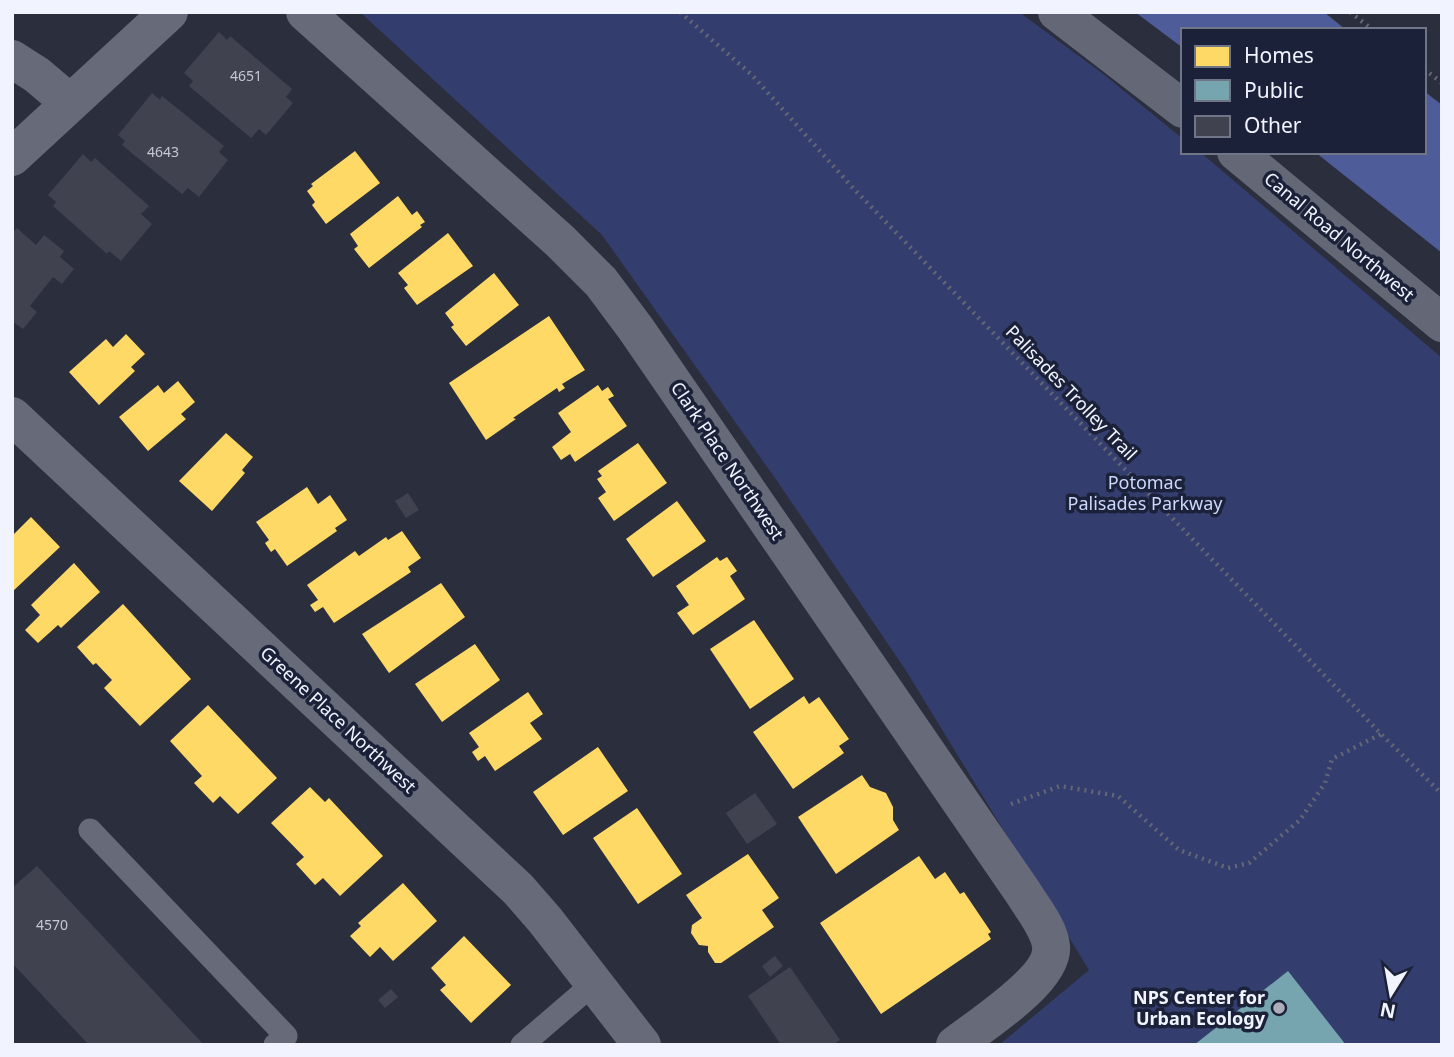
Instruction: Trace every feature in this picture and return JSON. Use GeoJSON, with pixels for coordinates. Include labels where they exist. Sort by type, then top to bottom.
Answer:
{"type":"FeatureCollection","features":[{"type":"Feature","properties":{"kind":"highway"},"geometry":{"type":"LineString","coordinates":[[1057,12],[1181,107]]}},
{"type":"Feature","properties":{"kind":"highway","name":"Canal Road Northwest"},"geometry":{"type":"LineString","coordinates":[[1238,154],[1442,323]]}},
{"type":"Feature","properties":{"kind":"street"},"geometry":{"type":"LineString","coordinates":[[12,157],[169,12]]}},
{"type":"Feature","properties":{"kind":"street","name":"Clark Place Northwest"},"geometry":{"type":"LineString","coordinates":[[305,12],[561,242],[601,282],[1024,894],[1048,936],[1052,947],[1049,959],[1038,978],[955,1045]]}},
{"type":"Feature","properties":{"kind":"street"},"geometry":{"type":"LineString","coordinates":[[12,59],[37,75],[70,103]]}},
{"type":"Feature","properties":{"kind":"street","name":"Greene Place Northwest"},"geometry":{"type":"LineString","coordinates":[[12,416],[518,889],[642,1045]]}},
{"type":"Feature","properties":{"kind":"lane"},"geometry":{"type":"LineString","coordinates":[[90,830],[286,1036],[275,1045]]}},
{"type":"Feature","properties":{"kind":"lane"},"geometry":{"type":"LineString","coordinates":[[522,1045],[593,984]]}},
{"type":"Feature","properties":{"kind":"path","name":"Palisades Trolley Trail"},"geometry":{"type":"LineString","coordinates":[[680,12],[752,75],[852,187],[1442,794]]}},
{"type":"Feature","properties":{"kind":"path"},"geometry":{"type":"LineString","coordinates":[[1350,12],[1370,28]]}},
{"type":"Feature","properties":{"kind":"path"},"geometry":{"type":"LineString","coordinates":[[1426,71],[1442,83]]}},
{"type":"Feature","properties":{"kind":"path"},"geometry":{"type":"LineString","coordinates":[[971,818],[1060,786],[1118,796],[1179,850],[1228,868],[1248,863],[1300,820],[1325,783],[1332,759],[1381,734]]}},
{"type":"Feature","properties":{"kind":"green space","name":"Potomac Palisades Parkway"},"geometry":{"type":"Polygon","coordinates":[[[360,12],[1019,12],[1102,73],[1181,137],[1181,154],[1202,154],[1442,358],[1442,1045],[999,1045],[1089,970],[905,669],[775,478],[602,235],[360,12]]]}},
{"type":"Feature","properties":{"kind":"shaded area"},"geometry":{"type":"Polygon","coordinates":[[[1135,12],[1324,12],[1344,28],[1181,28],[1181,46],[1135,12]]]}},
{"type":"Feature","properties":{"kind":"shaded area"},"geometry":{"type":"Polygon","coordinates":[[[1426,93],[1442,105],[1442,253],[1318,154],[1426,154],[1426,93]]]}},
{"type":"Feature","properties":{"kind":"building: Homes"},"geometry":{"type":"Polygon","coordinates":[[[355,151],[380,183],[326,224],[312,205],[315,202],[307,191],[313,186],[311,184],[355,151]]]}},
{"type":"Feature","properties":{"kind":"building: Homes"},"geometry":{"type":"Polygon","coordinates":[[[398,196],[412,215],[417,211],[425,222],[369,268],[354,249],[358,246],[350,234],[398,196]]]}},
{"type":"Feature","properties":{"kind":"building: Homes"},"geometry":{"type":"Polygon","coordinates":[[[448,233],[473,266],[417,305],[404,288],[408,285],[398,273],[448,233]]]}},
{"type":"Feature","properties":{"kind":"building: Homes"},"geometry":{"type":"Polygon","coordinates":[[[494,273],[519,305],[466,346],[451,327],[454,325],[445,313],[494,273]]]}},
{"type":"Feature","properties":{"kind":"building: Homes"},"geometry":{"type":"Polygon","coordinates":[[[549,316],[585,370],[562,384],[565,388],[559,392],[557,388],[486,440],[449,383],[549,316]]]}},
{"type":"Feature","properties":{"kind":"building: Homes"},"geometry":{"type":"Polygon","coordinates":[[[126,334],[145,354],[131,367],[135,371],[99,405],[69,372],[106,339],[113,347],[126,334]]]}},
{"type":"Feature","properties":{"kind":"building: Homes"},"geometry":{"type":"Polygon","coordinates":[[[178,381],[195,402],[181,414],[186,419],[148,451],[119,417],[158,385],[164,393],[178,381]]]}},
{"type":"Feature","properties":{"kind":"building: Homes"},"geometry":{"type":"Polygon","coordinates":[[[598,385],[602,391],[608,387],[614,396],[608,399],[627,426],[575,462],[570,454],[561,460],[552,447],[571,432],[558,413],[598,385]]]}},
{"type":"Feature","properties":{"kind":"building: Homes"},"geometry":{"type":"Polygon","coordinates":[[[226,433],[253,457],[242,470],[245,473],[212,511],[179,481],[226,433]]]}},
{"type":"Feature","properties":{"kind":"building: Homes"},"geometry":{"type":"Polygon","coordinates":[[[638,443],[667,483],[614,521],[598,498],[606,492],[597,479],[602,476],[598,471],[638,443]]]}},
{"type":"Feature","properties":{"kind":"building: Homes"},"geometry":{"type":"Polygon","coordinates":[[[307,487],[318,504],[330,495],[347,520],[335,528],[337,531],[287,566],[275,549],[271,552],[265,543],[269,540],[256,522],[307,487]]]}},
{"type":"Feature","properties":{"kind":"building: Homes"},"geometry":{"type":"Polygon","coordinates":[[[677,501],[706,541],[653,577],[626,539],[677,501]]]}},
{"type":"Feature","properties":{"kind":"building: Homes"},"geometry":{"type":"Polygon","coordinates":[[[31,517],[60,547],[12,592],[12,536],[31,517]]]}},
{"type":"Feature","properties":{"kind":"building: Homes"},"geometry":{"type":"Polygon","coordinates":[[[402,531],[421,558],[408,567],[411,572],[334,623],[323,607],[315,612],[310,605],[318,600],[307,585],[355,551],[359,556],[386,537],[388,540],[402,531]]]}},
{"type":"Feature","properties":{"kind":"building: Homes"},"geometry":{"type":"Polygon","coordinates":[[[717,557],[720,561],[727,557],[737,571],[730,576],[745,599],[693,635],[677,613],[689,605],[676,586],[717,557]]]}},
{"type":"Feature","properties":{"kind":"building: Homes"},"geometry":{"type":"Polygon","coordinates":[[[74,563],[100,592],[61,628],[58,625],[38,643],[25,630],[40,615],[31,605],[74,563]]]}},
{"type":"Feature","properties":{"kind":"building: Homes"},"geometry":{"type":"Polygon","coordinates":[[[441,583],[465,617],[389,673],[362,634],[441,583]]]}},
{"type":"Feature","properties":{"kind":"building: Homes"},"geometry":{"type":"Polygon","coordinates":[[[123,604],[191,679],[140,726],[104,688],[112,680],[96,663],[93,665],[77,647],[123,604]]]}},
{"type":"Feature","properties":{"kind":"building: Homes"},"geometry":{"type":"Polygon","coordinates":[[[754,620],[794,679],[750,709],[710,649],[754,620]]]}},
{"type":"Feature","properties":{"kind":"building: Homes"},"geometry":{"type":"Polygon","coordinates":[[[475,644],[500,680],[442,722],[415,684],[475,644]]]}},
{"type":"Feature","properties":{"kind":"building: Homes"},"geometry":{"type":"Polygon","coordinates":[[[528,692],[543,714],[530,723],[542,739],[495,771],[485,756],[478,761],[472,752],[479,747],[469,733],[528,692]]]}},
{"type":"Feature","properties":{"kind":"building: Homes"},"geometry":{"type":"Polygon","coordinates":[[[804,696],[809,704],[819,697],[849,739],[839,746],[844,753],[793,789],[753,732],[804,696]]]}},
{"type":"Feature","properties":{"kind":"building: Homes"},"geometry":{"type":"Polygon","coordinates":[[[208,705],[277,778],[238,814],[220,796],[213,803],[194,783],[202,776],[170,741],[208,705]]]}},
{"type":"Feature","properties":{"kind":"building: Homes"},"geometry":{"type":"Polygon","coordinates":[[[598,747],[628,791],[563,835],[533,792],[598,747]]]}},
{"type":"Feature","properties":{"kind":"building: Homes"},"geometry":{"type":"Polygon","coordinates":[[[862,775],[870,787],[886,793],[893,807],[893,820],[899,830],[836,874],[798,817],[862,775]]]}},
{"type":"Feature","properties":{"kind":"building: Homes"},"geometry":{"type":"Polygon","coordinates":[[[310,787],[325,802],[329,798],[383,856],[340,896],[323,878],[315,885],[296,864],[304,857],[271,823],[310,787]]]}},
{"type":"Feature","properties":{"kind":"building: Homes"},"geometry":{"type":"Polygon","coordinates":[[[637,808],[682,874],[638,904],[593,838],[637,808]]]}},
{"type":"Feature","properties":{"kind":"building: Homes"},"geometry":{"type":"Polygon","coordinates":[[[748,854],[779,898],[762,910],[774,927],[721,963],[715,963],[708,952],[708,946],[699,945],[691,933],[692,925],[702,918],[686,895],[748,854]]]}},
{"type":"Feature","properties":{"kind":"building: Homes"},"geometry":{"type":"Polygon","coordinates":[[[919,856],[935,879],[945,872],[960,894],[964,892],[991,932],[988,934],[991,939],[881,1014],[820,923],[919,856]]]}},
{"type":"Feature","properties":{"kind":"building: Homes"},"geometry":{"type":"Polygon","coordinates":[[[403,883],[437,921],[393,961],[380,947],[370,957],[350,936],[361,926],[358,923],[403,883]]]}},
{"type":"Feature","properties":{"kind":"building: Homes"},"geometry":{"type":"Polygon","coordinates":[[[464,936],[511,985],[471,1023],[440,990],[446,985],[431,968],[464,936]]]}},
{"type":"Feature","properties":{"kind":"building: Public","name":"NPS Center for Urban Ecology"},"geometry":{"type":"Polygon","coordinates":[[[1288,971],[1346,1045],[1194,1045],[1288,971]]]}},
{"type":"Feature","properties":{"kind":"building: Other"},"geometry":{"type":"Polygon","coordinates":[[[219,32],[227,40],[230,36],[292,89],[286,97],[293,103],[266,135],[259,129],[251,138],[189,86],[193,81],[184,73],[219,32]]]}},
{"type":"Feature","properties":{"kind":"building: Other"},"geometry":{"type":"Polygon","coordinates":[[[152,93],[160,100],[162,96],[224,146],[219,152],[228,160],[199,197],[188,188],[182,194],[122,145],[125,141],[118,135],[152,93]]]}},
{"type":"Feature","properties":{"kind":"building: Other"},"geometry":{"type":"Polygon","coordinates":[[[83,154],[91,162],[95,158],[149,206],[141,214],[152,224],[121,261],[109,251],[107,254],[53,206],[56,202],[48,195],[83,154]]]}},
{"type":"Feature","properties":{"kind":"building: Other"},"geometry":{"type":"Polygon","coordinates":[[[17,228],[36,245],[44,235],[64,251],[60,257],[74,269],[62,284],[53,277],[30,306],[37,312],[23,329],[12,321],[12,230],[17,228]]]}},
{"type":"Feature","properties":{"kind":"building: Other"},"geometry":{"type":"Polygon","coordinates":[[[408,493],[419,510],[406,518],[395,501],[408,493]]]}},
{"type":"Feature","properties":{"kind":"building: Other"},"geometry":{"type":"Polygon","coordinates":[[[755,793],[777,824],[747,844],[726,813],[755,793]]]}},
{"type":"Feature","properties":{"kind":"building: Other"},"geometry":{"type":"Polygon","coordinates":[[[37,866],[204,1045],[89,1045],[12,963],[12,888],[37,866]]]}},
{"type":"Feature","properties":{"kind":"building: Other"},"geometry":{"type":"Polygon","coordinates":[[[775,956],[783,966],[770,977],[762,966],[775,956]]]}},
{"type":"Feature","properties":{"kind":"building: Other"},"geometry":{"type":"Polygon","coordinates":[[[790,967],[840,1040],[832,1045],[781,1045],[748,996],[790,967]]]}},
{"type":"Feature","properties":{"kind":"building: Other"},"geometry":{"type":"Polygon","coordinates":[[[391,989],[398,997],[385,1008],[378,1000],[391,989]]]}},
{"type":"Feature","properties":{"kind":"place","name":"NPS Center for Urban Ecology"},"geometry":{"type":"Point","coordinates":[1279,1008]}}]}
